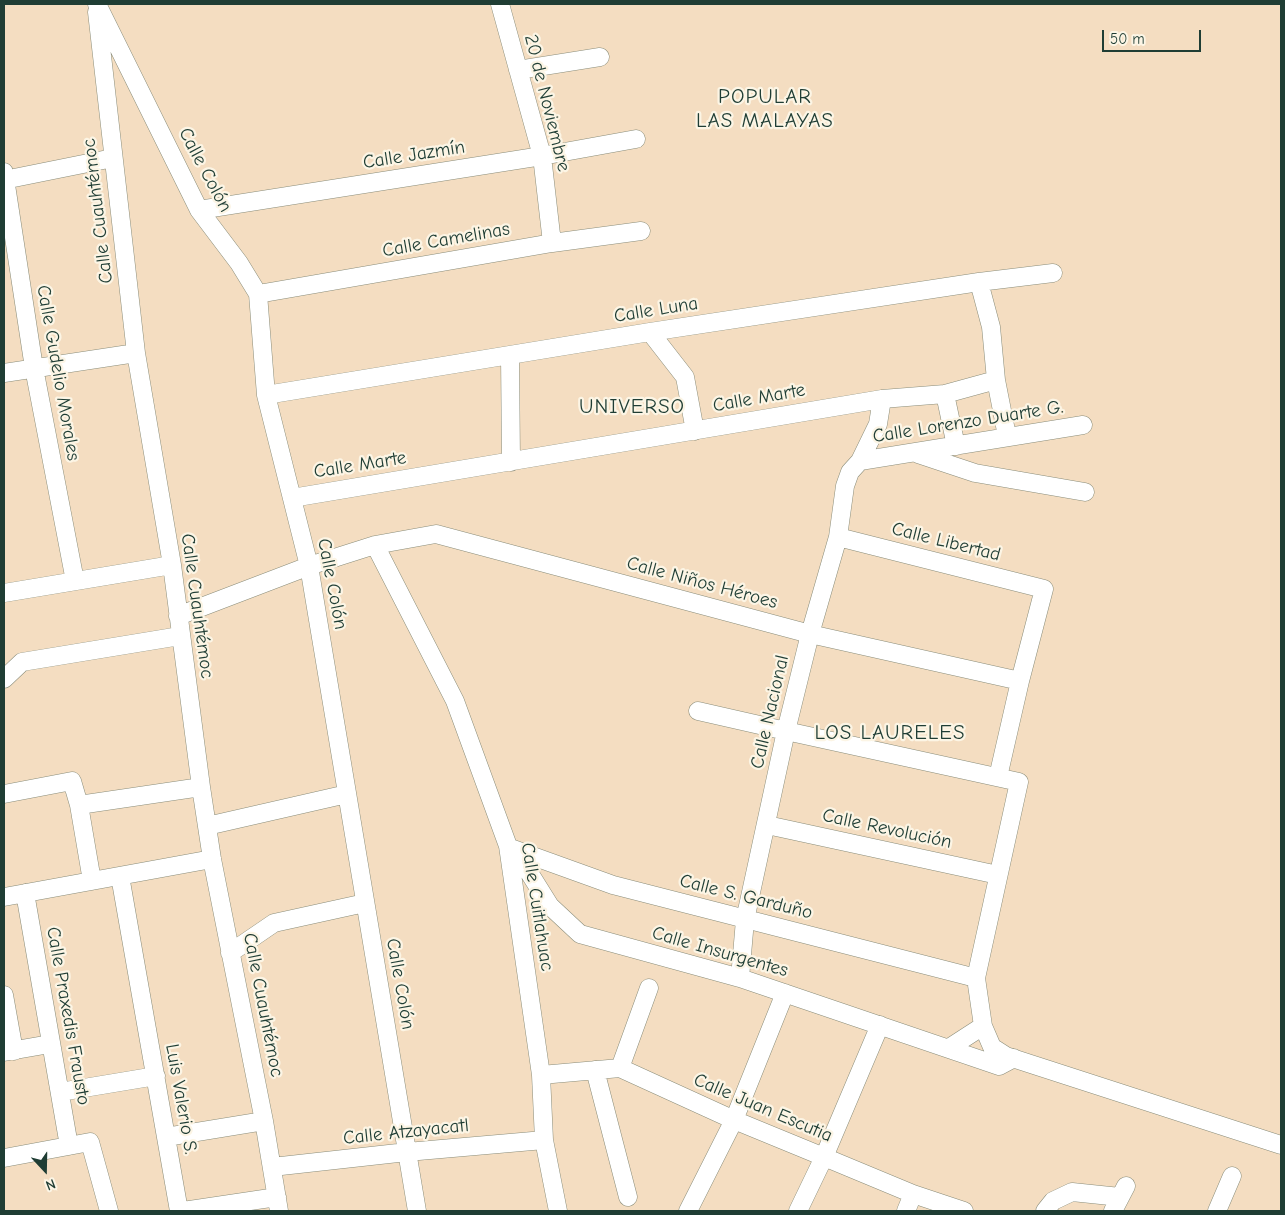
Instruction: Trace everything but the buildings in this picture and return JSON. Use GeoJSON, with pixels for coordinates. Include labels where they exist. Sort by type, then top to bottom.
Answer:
{"type":"FeatureCollection","features":[{"type":"Feature","properties":{"kind":"street","name":"Calle Cuauhtémoc"},"geometry":{"type":"LineString","coordinates":[[97,4],[136,353],[172,565],[200,787],[278,1204]]}},
{"type":"Feature","properties":{"kind":"street","name":"Calle Colón"},"geometry":{"type":"LineString","coordinates":[[97,4],[199,210],[239,263],[258,294],[266,395],[309,566],[417,1211]]}},
{"type":"Feature","properties":{"kind":"street","name":"20 de Noviembre"},"geometry":{"type":"LineString","coordinates":[[500,4],[542,156],[552,243]]}},
{"type":"Feature","properties":{"kind":"street"},"geometry":{"type":"LineString","coordinates":[[518,70],[600,57]]}},
{"type":"Feature","properties":{"kind":"street","name":"Calle Jazmín"},"geometry":{"type":"LineString","coordinates":[[199,210],[542,156],[636,138]]}},
{"type":"Feature","properties":{"kind":"street"},"geometry":{"type":"LineString","coordinates":[[4,177],[113,158]]}},
{"type":"Feature","properties":{"kind":"street","name":"Calle Gudelio Morales"},"geometry":{"type":"LineString","coordinates":[[4,177],[34,368],[75,581]]}},
{"type":"Feature","properties":{"kind":"street","name":"Calle Camelinas"},"geometry":{"type":"LineString","coordinates":[[258,294],[552,243],[641,230]]}},
{"type":"Feature","properties":{"kind":"street","name":"Calle Luna"},"geometry":{"type":"LineString","coordinates":[[266,395],[650,332],[980,282],[1053,273]]}},
{"type":"Feature","properties":{"kind":"street"},"geometry":{"type":"LineString","coordinates":[[980,282],[991,327],[996,380],[1007,436]]}},
{"type":"Feature","properties":{"kind":"street"},"geometry":{"type":"LineString","coordinates":[[650,332],[685,377],[695,431]]}},
{"type":"Feature","properties":{"kind":"street"},"geometry":{"type":"LineString","coordinates":[[4,373],[136,353]]}},
{"type":"Feature","properties":{"kind":"street"},"geometry":{"type":"LineString","coordinates":[[510,355],[511,462]]}},
{"type":"Feature","properties":{"kind":"street","name":"Calle Marte"},"geometry":{"type":"LineString","coordinates":[[292,498],[882,399],[946,394],[996,380]]}},
{"type":"Feature","properties":{"kind":"street"},"geometry":{"type":"LineString","coordinates":[[946,394],[956,446]]}},
{"type":"Feature","properties":{"kind":"street","name":"Calle Nacional"},"geometry":{"type":"LineString","coordinates":[[740,978],[745,920],[786,732],[810,634],[838,537],[845,486],[850,472],[860,461],[878,424],[882,399]]}},
{"type":"Feature","properties":{"kind":"street","name":"Calle Lorenzo Duarte G."},"geometry":{"type":"LineString","coordinates":[[860,461],[1083,424]]}},
{"type":"Feature","properties":{"kind":"street"},"geometry":{"type":"LineString","coordinates":[[915,452],[975,473],[1085,492]]}},
{"type":"Feature","properties":{"kind":"street","name":"Calle Niños Héroes"},"geometry":{"type":"LineString","coordinates":[[374,545],[436,534],[810,634],[1020,681]]}},
{"type":"Feature","properties":{"kind":"street","name":"Calle Libertad"},"geometry":{"type":"LineString","coordinates":[[838,537],[1044,589],[1020,681]]}},
{"type":"Feature","properties":{"kind":"street"},"geometry":{"type":"LineString","coordinates":[[178,616],[309,566],[374,545]]}},
{"type":"Feature","properties":{"kind":"street","name":"Calle Cuitlahuac"},"geometry":{"type":"LineString","coordinates":[[374,545],[454,701],[512,848],[541,1075],[544,1140],[558,1211]]}},
{"type":"Feature","properties":{"kind":"street"},"geometry":{"type":"LineString","coordinates":[[4,593],[172,565]]}},
{"type":"Feature","properties":{"kind":"street"},"geometry":{"type":"LineString","coordinates":[[4,679],[22,662],[180,636]]}},
{"type":"Feature","properties":{"kind":"street"},"geometry":{"type":"LineString","coordinates":[[998,777],[1020,681]]}},
{"type":"Feature","properties":{"kind":"street"},"geometry":{"type":"LineString","coordinates":[[698,711],[1019,782],[976,978],[983,1026],[992,1047],[1006,1056],[1281,1145]]}},
{"type":"Feature","properties":{"kind":"street"},"geometry":{"type":"LineString","coordinates":[[4,794],[72,781],[79,806],[92,880]]}},
{"type":"Feature","properties":{"kind":"street"},"geometry":{"type":"LineString","coordinates":[[79,806],[200,787]]}},
{"type":"Feature","properties":{"kind":"street"},"geometry":{"type":"LineString","coordinates":[[207,826],[347,794]]}},
{"type":"Feature","properties":{"kind":"street","name":"Calle Revolución"},"geometry":{"type":"LineString","coordinates":[[767,825],[998,876]]}},
{"type":"Feature","properties":{"kind":"street","name":"Calle S. Garduño"},"geometry":{"type":"LineString","coordinates":[[512,848],[613,885],[976,978]]}},
{"type":"Feature","properties":{"kind":"street","name":"Calle Insurgentes"},"geometry":{"type":"LineString","coordinates":[[512,848],[550,906],[580,934],[740,978],[999,1066],[1014,1058]]}},
{"type":"Feature","properties":{"kind":"street"},"geometry":{"type":"LineString","coordinates":[[4,897],[212,859]]}},
{"type":"Feature","properties":{"kind":"street","name":"Luis Valerio S."},"geometry":{"type":"LineString","coordinates":[[120,876],[166,1137],[181,1211]]}},
{"type":"Feature","properties":{"kind":"street","name":"Calle Praxedis Frausto"},"geometry":{"type":"LineString","coordinates":[[24,894],[69,1146]]}},
{"type":"Feature","properties":{"kind":"street"},"geometry":{"type":"LineString","coordinates":[[230,954],[274,923],[365,903]]}},
{"type":"Feature","properties":{"kind":"street"},"geometry":{"type":"LineString","coordinates":[[620,1068],[649,988]]}},
{"type":"Feature","properties":{"kind":"street"},"geometry":{"type":"LineString","coordinates":[[688,1211],[734,1120],[785,993]]}},
{"type":"Feature","properties":{"kind":"street"},"geometry":{"type":"LineString","coordinates":[[4,994],[9,1052],[50,1044]]}},
{"type":"Feature","properties":{"kind":"street"},"geometry":{"type":"LineString","coordinates":[[798,1211],[824,1157],[880,1025]]}},
{"type":"Feature","properties":{"kind":"street"},"geometry":{"type":"LineString","coordinates":[[948,1048],[983,1026]]}},
{"type":"Feature","properties":{"kind":"street","name":"Calle Juan Escutia"},"geometry":{"type":"LineString","coordinates":[[541,1075],[620,1068],[734,1120],[913,1194],[964,1211]]}},
{"type":"Feature","properties":{"kind":"street"},"geometry":{"type":"LineString","coordinates":[[596,1070],[628,1197]]}},
{"type":"Feature","properties":{"kind":"street"},"geometry":{"type":"LineString","coordinates":[[60,1092],[156,1076]]}},
{"type":"Feature","properties":{"kind":"street"},"geometry":{"type":"LineString","coordinates":[[166,1137],[264,1121]]}},
{"type":"Feature","properties":{"kind":"street","name":"Calle Atzayacatl"},"geometry":{"type":"LineString","coordinates":[[272,1167],[407,1152],[544,1140]]}},
{"type":"Feature","properties":{"kind":"street"},"geometry":{"type":"LineString","coordinates":[[4,1158],[90,1142],[109,1211]]}},
{"type":"Feature","properties":{"kind":"street"},"geometry":{"type":"LineString","coordinates":[[1217,1211],[1232,1176]]}},
{"type":"Feature","properties":{"kind":"street"},"geometry":{"type":"LineString","coordinates":[[1045,1211],[1053,1201],[1072,1192],[1120,1198]]}},
{"type":"Feature","properties":{"kind":"street"},"geometry":{"type":"LineString","coordinates":[[906,1211],[913,1194]]}},
{"type":"Feature","properties":{"kind":"street"},"geometry":{"type":"LineString","coordinates":[[181,1211],[278,1204]]}},
{"type":"Feature","properties":{"kind":"district","name":"POPULAR LAS MALAYAS"},"geometry":{"type":"Point","coordinates":[765,109]}},
{"type":"Feature","properties":{"kind":"district","name":"UNIVERSO"},"geometry":{"type":"Point","coordinates":[632,407]}},
{"type":"Feature","properties":{"kind":"district","name":"LOS LAURELES"},"geometry":{"type":"Point","coordinates":[890,733]}}]}
